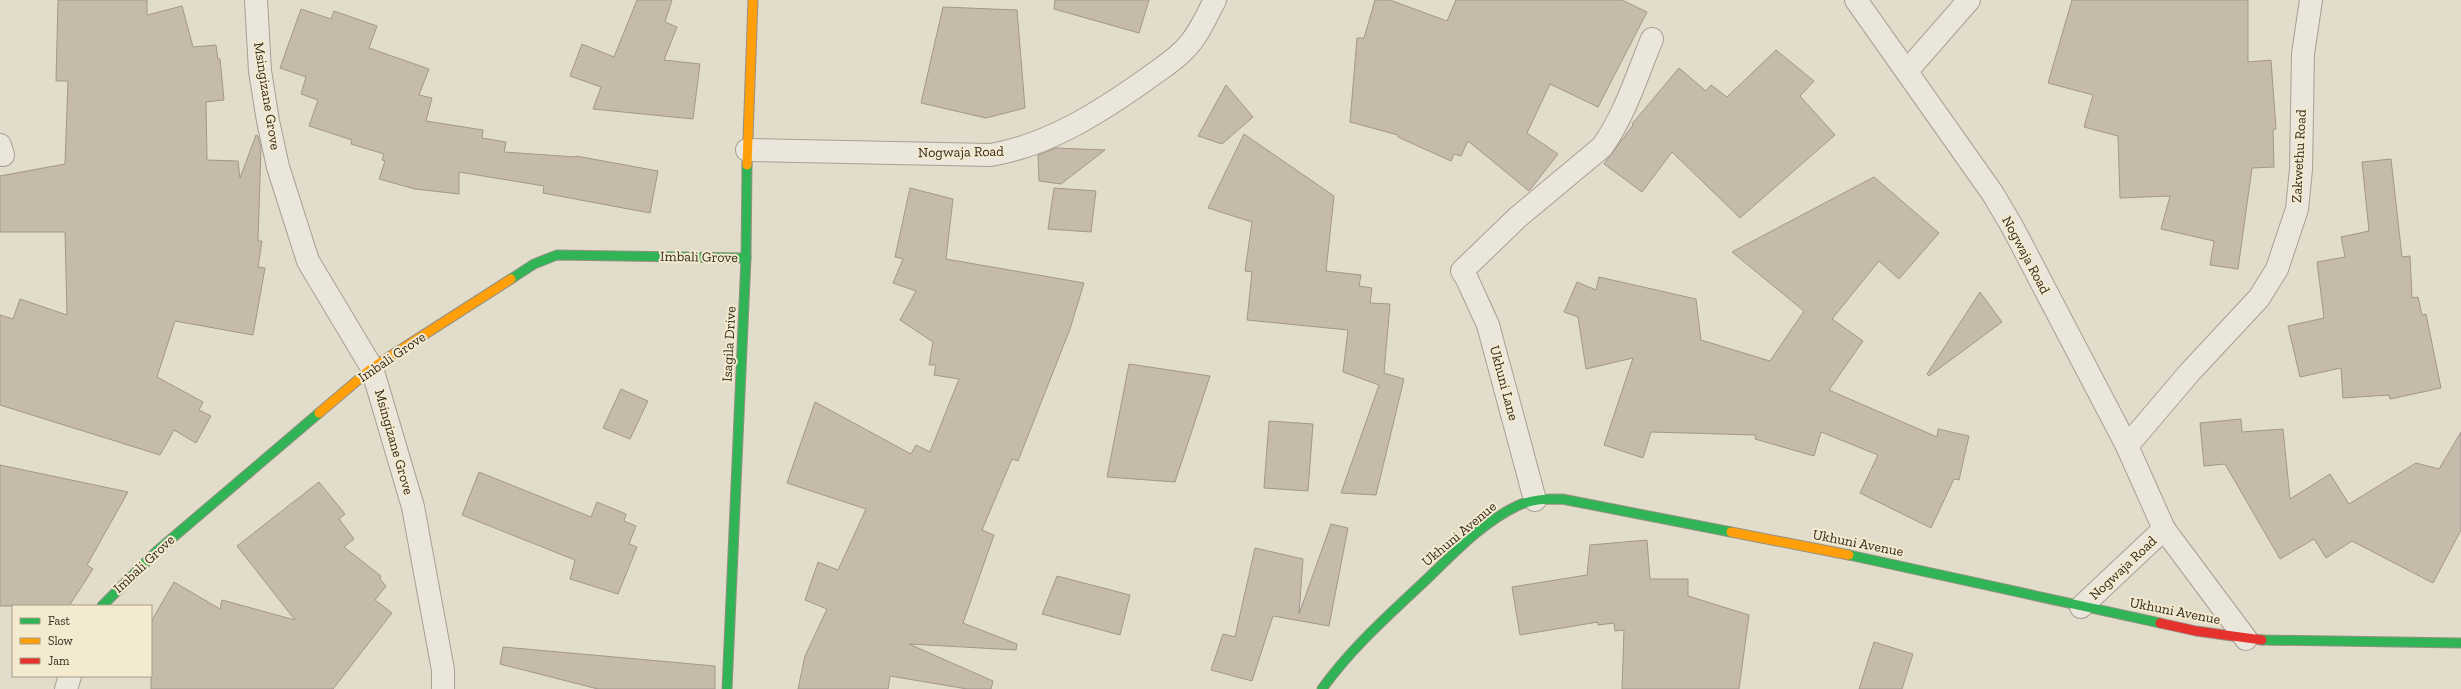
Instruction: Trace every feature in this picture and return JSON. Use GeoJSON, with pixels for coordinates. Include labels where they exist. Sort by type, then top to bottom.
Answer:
{"type":"FeatureCollection","features":[{"type":"Feature","properties":{"kind":"street","name":"Msingizane Grove"},"geometry":{"type":"LineString","coordinates":[[256,0],[260,71],[268,122],[278,167],[308,261],[372,368],[413,506],[443,670],[443,689]]}},
{"type":"Feature","properties":{"kind":"street","name":"Isagila Drive"},"geometry":{"type":"LineString","coordinates":[[727,689],[746,258],[747,150],[753,0]]}},
{"type":"Feature","properties":{"kind":"street","name":"Nogwaja Road"},"geometry":{"type":"LineString","coordinates":[[747,150],[992,154],[1019,150],[1050,138],[1119,98],[1165,66],[1185,50],[1201,28],[1215,0]]}},
{"type":"Feature","properties":{"kind":"street","name":"Nogwaja Road"},"geometry":{"type":"LineString","coordinates":[[1856,0],[1992,194],[2013,228],[2127,446],[2164,529],[2246,639]]}},
{"type":"Feature","properties":{"kind":"street"},"geometry":{"type":"LineString","coordinates":[[1907,71],[1969,0]]}},
{"type":"Feature","properties":{"kind":"street","name":"Zakwethu Road"},"geometry":{"type":"LineString","coordinates":[[2127,446],[2190,372],[2259,298],[2277,269],[2297,209],[2301,169],[2303,54],[2311,0]]}},
{"type":"Feature","properties":{"kind":"street","name":"Ukhuni Lane"},"geometry":{"type":"LineString","coordinates":[[1535,500],[1488,325],[1468,278],[1462,271],[1518,217],[1602,147],[1611,134],[1622,111],[1652,39]]}},
{"type":"Feature","properties":{"kind":"street","name":"Imbali Grove"},"geometry":{"type":"LineString","coordinates":[[103,605],[157,551],[372,368],[534,264],[557,255],[746,258]]}},
{"type":"Feature","properties":{"kind":"street","name":"Ukhuni Avenue"},"geometry":{"type":"LineString","coordinates":[[1322,689],[1329,678],[1381,622],[1465,543],[1510,510],[1535,500],[1562,499],[1876,560],[2082,607],[2196,631],[2246,639],[2304,642],[2461,643]]}},
{"type":"Feature","properties":{"kind":"street","name":"Nogwaja Road"},"geometry":{"type":"LineString","coordinates":[[2082,607],[2164,529]]}},
{"type":"Feature","properties":{"kind":"street"},"geometry":{"type":"LineString","coordinates":[[66,689],[70,677]]}},
{"type":"Feature","properties":{"kind":"building"},"geometry":{"type":"Polygon","coordinates":[[[58,0],[147,0],[147,15],[182,6],[193,47],[216,45],[218,59],[220,59],[224,100],[206,102],[207,160],[238,161],[240,178],[256,135],[258,136],[261,147],[258,241],[262,241],[258,267],[265,268],[253,335],[175,321],[157,377],[203,402],[199,410],[211,416],[196,443],[174,430],[160,455],[0,405],[0,315],[13,319],[20,299],[67,315],[65,232],[0,232],[0,176],[65,164],[68,81],[56,81],[58,0]]]}},
{"type":"Feature","properties":{"kind":"building"},"geometry":{"type":"Polygon","coordinates":[[[637,0],[672,0],[665,22],[677,27],[664,60],[700,64],[693,119],[593,109],[601,87],[570,76],[582,44],[614,57],[637,0]]]}},
{"type":"Feature","properties":{"kind":"building"},"geometry":{"type":"Polygon","coordinates":[[[1055,0],[1149,0],[1139,33],[1054,9],[1055,0]]]}},
{"type":"Feature","properties":{"kind":"building"},"geometry":{"type":"Polygon","coordinates":[[[1375,0],[1390,0],[1447,21],[1456,0],[1622,0],[1647,12],[1598,107],[1550,84],[1527,133],[1558,154],[1529,191],[1468,141],[1461,156],[1454,154],[1451,161],[1398,137],[1398,135],[1350,122],[1357,38],[1364,38],[1375,0]]]}},
{"type":"Feature","properties":{"kind":"building"},"geometry":{"type":"Polygon","coordinates":[[[2072,0],[2248,0],[2248,62],[2271,60],[2276,129],[2273,130],[2274,167],[2252,168],[2238,269],[2210,265],[2214,241],[2161,229],[2170,196],[2120,198],[2118,136],[2084,127],[2093,95],[2048,83],[2072,0]]]}},
{"type":"Feature","properties":{"kind":"building"},"geometry":{"type":"Polygon","coordinates":[[[943,7],[1017,10],[1025,108],[986,118],[921,103],[943,7]]]}},
{"type":"Feature","properties":{"kind":"building"},"geometry":{"type":"Polygon","coordinates":[[[301,9],[331,19],[334,11],[377,26],[369,48],[429,69],[419,95],[432,98],[426,121],[483,130],[482,138],[506,142],[504,152],[576,156],[658,171],[650,213],[543,193],[544,186],[459,172],[459,194],[415,189],[379,179],[385,161],[382,160],[384,154],[351,144],[352,140],[309,126],[318,100],[301,94],[306,77],[280,68],[301,9]]]}},
{"type":"Feature","properties":{"kind":"building"},"geometry":{"type":"Polygon","coordinates":[[[1776,50],[1814,81],[1800,96],[1835,135],[1740,218],[1672,152],[1642,192],[1604,164],[1633,125],[1632,124],[1679,68],[1706,91],[1711,85],[1727,97],[1776,50]]]}},
{"type":"Feature","properties":{"kind":"building"},"geometry":{"type":"Polygon","coordinates":[[[1226,85],[1253,117],[1222,144],[1198,136],[1226,85]]]}},
{"type":"Feature","properties":{"kind":"building"},"geometry":{"type":"Polygon","coordinates":[[[1244,134],[1334,196],[1326,271],[1361,275],[1359,286],[1372,288],[1370,303],[1390,304],[1384,373],[1404,379],[1376,495],[1341,493],[1379,385],[1343,372],[1348,330],[1247,320],[1252,272],[1245,271],[1252,222],[1208,208],[1244,134]]]}},
{"type":"Feature","properties":{"kind":"building"},"geometry":{"type":"Polygon","coordinates":[[[1056,148],[1105,150],[1061,184],[1039,181],[1038,155],[1056,148]]]}},
{"type":"Feature","properties":{"kind":"building"},"geometry":{"type":"Polygon","coordinates":[[[2391,159],[2402,257],[2410,256],[2412,298],[2418,297],[2422,315],[2426,314],[2441,388],[2390,399],[2389,395],[2343,398],[2341,368],[2300,377],[2288,326],[2324,318],[2317,262],[2345,257],[2341,237],[2369,231],[2362,162],[2391,159]]]}},
{"type":"Feature","properties":{"kind":"building"},"geometry":{"type":"Polygon","coordinates":[[[1874,177],[1939,233],[1899,279],[1879,261],[1832,319],[1863,341],[1829,390],[1937,437],[1938,429],[1969,436],[1959,480],[1954,479],[1931,528],[1860,493],[1878,455],[1821,432],[1814,456],[1755,439],[1756,435],[1651,432],[1643,458],[1604,445],[1633,358],[1586,369],[1578,317],[1564,312],[1577,282],[1596,290],[1599,277],[1696,299],[1701,340],[1770,361],[1804,311],[1732,252],[1874,177]]]}},
{"type":"Feature","properties":{"kind":"building"},"geometry":{"type":"Polygon","coordinates":[[[910,188],[953,199],[946,259],[1084,283],[1070,329],[1018,461],[1012,459],[982,530],[994,535],[963,623],[1017,644],[1016,650],[909,644],[993,681],[991,689],[967,689],[890,676],[888,689],[798,689],[805,656],[827,609],[805,600],[818,562],[838,570],[866,509],[787,483],[815,402],[911,454],[916,445],[930,452],[959,379],[934,375],[936,365],[929,365],[933,342],[900,320],[916,291],[893,283],[903,259],[895,257],[910,188]]]}},
{"type":"Feature","properties":{"kind":"building"},"geometry":{"type":"Polygon","coordinates":[[[1054,188],[1096,191],[1091,232],[1048,229],[1054,188]]]}},
{"type":"Feature","properties":{"kind":"building"},"geometry":{"type":"Polygon","coordinates":[[[1980,292],[2002,322],[1929,376],[1927,374],[1980,292]]]}},
{"type":"Feature","properties":{"kind":"building"},"geometry":{"type":"Polygon","coordinates":[[[1129,364],[1210,376],[1175,482],[1107,477],[1129,364]]]}},
{"type":"Feature","properties":{"kind":"building"},"geometry":{"type":"Polygon","coordinates":[[[621,389],[648,401],[630,439],[603,428],[621,389]]]}},
{"type":"Feature","properties":{"kind":"building"},"geometry":{"type":"Polygon","coordinates":[[[2241,419],[2242,432],[2283,429],[2290,499],[2330,474],[2349,504],[2416,463],[2439,469],[2461,432],[2461,530],[2433,583],[2352,541],[2326,558],[2314,539],[2280,559],[2225,464],[2204,466],[2200,423],[2241,419]]]}},
{"type":"Feature","properties":{"kind":"building"},"geometry":{"type":"Polygon","coordinates":[[[1269,421],[1313,424],[1308,491],[1264,488],[1269,421]]]}},
{"type":"Feature","properties":{"kind":"building"},"geometry":{"type":"Polygon","coordinates":[[[0,465],[128,492],[87,565],[93,569],[70,605],[0,606],[0,465]]]}},
{"type":"Feature","properties":{"kind":"building"},"geometry":{"type":"Polygon","coordinates":[[[479,472],[591,517],[597,502],[626,514],[624,521],[636,526],[629,544],[637,547],[618,594],[570,579],[575,560],[462,515],[479,472]]]}},
{"type":"Feature","properties":{"kind":"building"},"geometry":{"type":"Polygon","coordinates":[[[319,482],[345,514],[339,519],[354,539],[344,547],[381,576],[380,579],[386,586],[375,600],[392,613],[333,689],[151,689],[152,620],[174,582],[220,609],[222,600],[295,620],[237,546],[319,482]]]}},
{"type":"Feature","properties":{"kind":"building"},"geometry":{"type":"Polygon","coordinates":[[[1331,524],[1348,528],[1329,626],[1273,616],[1252,681],[1211,670],[1223,634],[1235,637],[1255,548],[1303,559],[1299,614],[1331,524]]]}},
{"type":"Feature","properties":{"kind":"building"},"geometry":{"type":"Polygon","coordinates":[[[1647,540],[1650,579],[1688,579],[1688,596],[1749,615],[1739,689],[1622,689],[1624,630],[1615,631],[1614,623],[1598,625],[1598,622],[1520,635],[1512,587],[1587,575],[1590,545],[1647,540]]]}},
{"type":"Feature","properties":{"kind":"building"},"geometry":{"type":"Polygon","coordinates":[[[1057,576],[1130,595],[1120,635],[1042,614],[1057,576]]]}},
{"type":"Feature","properties":{"kind":"building"},"geometry":{"type":"Polygon","coordinates":[[[1874,642],[1913,654],[1902,689],[1859,689],[1874,642]]]}},
{"type":"Feature","properties":{"kind":"building"},"geometry":{"type":"Polygon","coordinates":[[[503,647],[715,666],[715,689],[598,689],[500,664],[503,647]]]}},
{"type":"Feature","properties":{"kind":"traffic: fast"},"geometry":{"type":"LineString","coordinates":[[727,689],[746,258],[747,165]]}},
{"type":"Feature","properties":{"kind":"traffic: fast"},"geometry":{"type":"LineString","coordinates":[[511,279],[534,264],[557,255],[746,258]]}},
{"type":"Feature","properties":{"kind":"traffic: fast"},"geometry":{"type":"LineString","coordinates":[[103,605],[157,551],[319,413]]}},
{"type":"Feature","properties":{"kind":"traffic: fast"},"geometry":{"type":"LineString","coordinates":[[1322,689],[1346,659],[1385,618],[1458,549],[1492,520],[1522,504],[1539,500],[1562,499],[1731,532]]}},
{"type":"Feature","properties":{"kind":"traffic: fast"},"geometry":{"type":"LineString","coordinates":[[1849,555],[2160,623]]}},
{"type":"Feature","properties":{"kind":"traffic: fast"},"geometry":{"type":"LineString","coordinates":[[2262,640],[2461,643]]}},
{"type":"Feature","properties":{"kind":"traffic: slow"},"geometry":{"type":"LineString","coordinates":[[747,165],[753,0]]}},
{"type":"Feature","properties":{"kind":"traffic: slow"},"geometry":{"type":"LineString","coordinates":[[319,413],[372,368],[511,279]]}},
{"type":"Feature","properties":{"kind":"traffic: slow"},"geometry":{"type":"LineString","coordinates":[[1731,532],[1849,555]]}},
{"type":"Feature","properties":{"kind":"traffic: jam"},"geometry":{"type":"LineString","coordinates":[[2160,623],[2196,631],[2262,640]]}}]}
